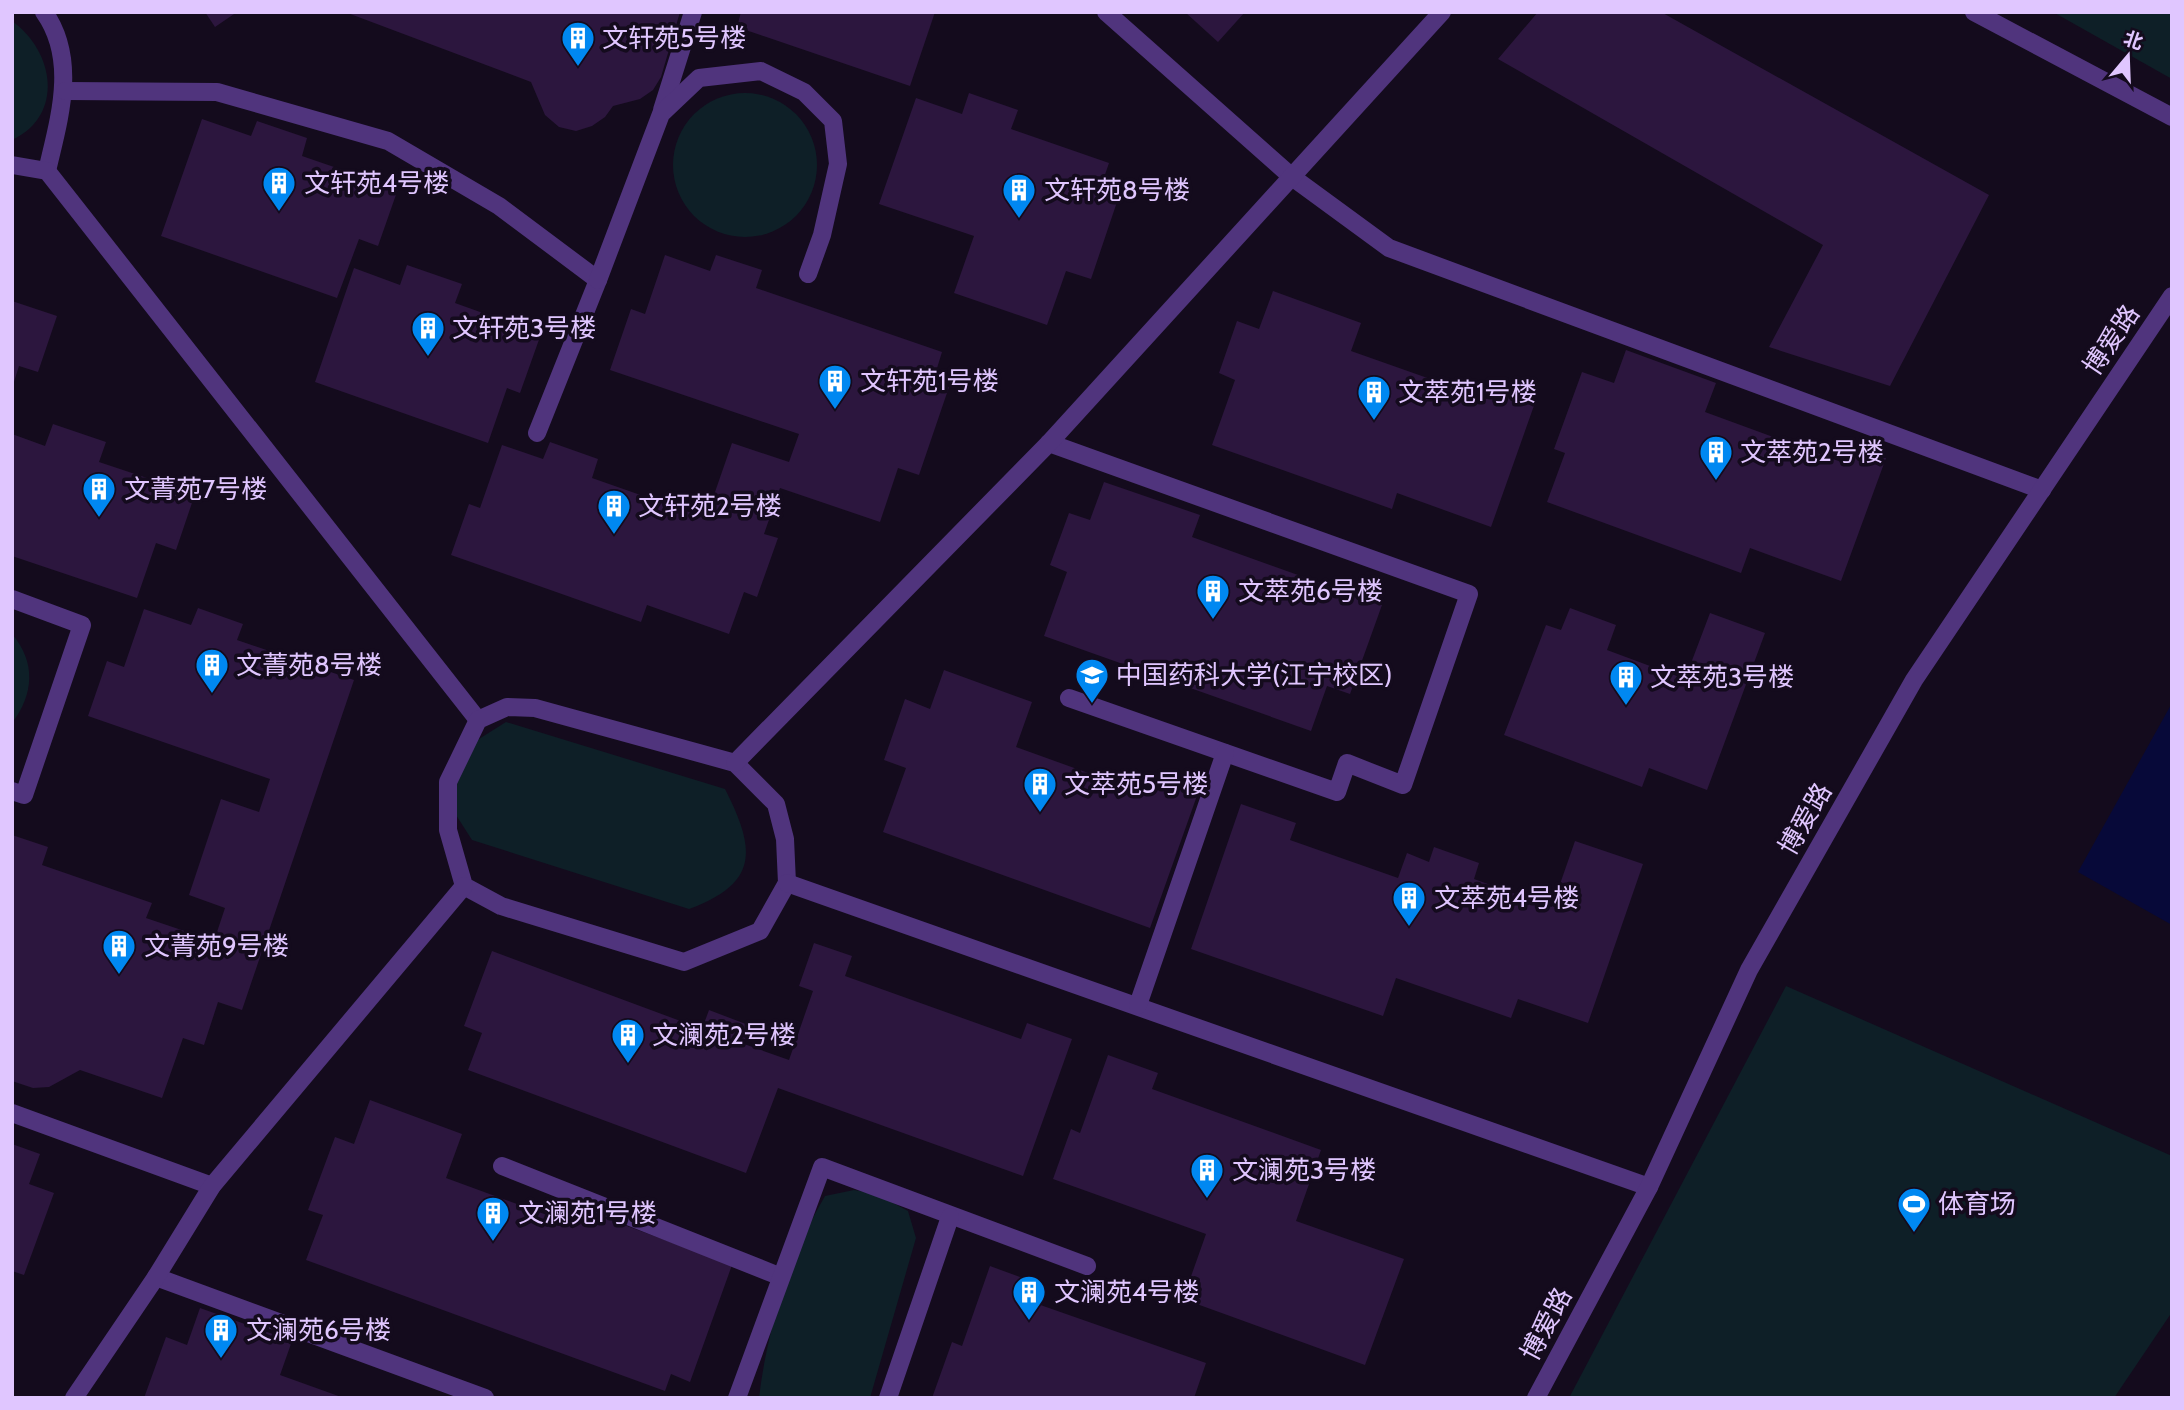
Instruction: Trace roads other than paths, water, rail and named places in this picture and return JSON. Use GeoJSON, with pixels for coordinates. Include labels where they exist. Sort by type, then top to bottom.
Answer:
{"type":"FeatureCollection","features":[{"type":"Feature","properties":{"kind":"street"},"geometry":{"type":"LineString","coordinates":[[44,12],[57,30],[65,91],[47,171]]}},
{"type":"Feature","properties":{"kind":"street"},"geometry":{"type":"LineString","coordinates":[[537,433],[661,114],[693,12]]}},
{"type":"Feature","properties":{"kind":"street"},"geometry":{"type":"LineString","coordinates":[[1105,12],[1292,177],[1389,248],[2042,490]]}},
{"type":"Feature","properties":{"kind":"street"},"geometry":{"type":"LineString","coordinates":[[735,763],[1049,443],[1441,12]]}},
{"type":"Feature","properties":{"kind":"street"},"geometry":{"type":"LineString","coordinates":[[1974,12],[2172,117]]}},
{"type":"Feature","properties":{"kind":"street"},"geometry":{"type":"LineString","coordinates":[[661,114],[699,78],[761,71],[804,92],[833,121],[838,164],[822,235],[808,274]]}},
{"type":"Feature","properties":{"kind":"street"},"geometry":{"type":"LineString","coordinates":[[65,91],[217,92],[388,141],[499,206],[598,280]]}},
{"type":"Feature","properties":{"kind":"street"},"geometry":{"type":"LineString","coordinates":[[12,165],[47,171],[478,720]]}},
{"type":"Feature","properties":{"kind":"street","name":"博爱路"},"geometry":{"type":"LineString","coordinates":[[1536,1398],[1649,1186],[1749,970],[1914,680],[2172,296]]}},
{"type":"Feature","properties":{"kind":"street"},"geometry":{"type":"LineString","coordinates":[[1049,443],[1469,593],[1403,785],[1347,764],[1337,792],[1069,698]]}},
{"type":"Feature","properties":{"kind":"street"},"geometry":{"type":"LineString","coordinates":[[12,599],[82,625],[24,795],[12,791]]}},
{"type":"Feature","properties":{"kind":"street"},"geometry":{"type":"LineString","coordinates":[[508,707],[535,708],[735,763],[776,804],[785,839],[786,883],[760,931],[684,962],[501,906],[464,886],[448,830],[448,782],[478,720],[508,707]]}},
{"type":"Feature","properties":{"kind":"street"},"geometry":{"type":"LineString","coordinates":[[1138,1005],[1225,753]]}},
{"type":"Feature","properties":{"kind":"street"},"geometry":{"type":"LineString","coordinates":[[786,883],[1649,1186]]}},
{"type":"Feature","properties":{"kind":"street"},"geometry":{"type":"LineString","coordinates":[[74,1398],[156,1277],[212,1186],[464,886]]}},
{"type":"Feature","properties":{"kind":"street"},"geometry":{"type":"LineString","coordinates":[[12,1113],[212,1186]]}},
{"type":"Feature","properties":{"kind":"street"},"geometry":{"type":"LineString","coordinates":[[502,1166],[779,1276]]}},
{"type":"Feature","properties":{"kind":"street"},"geometry":{"type":"LineString","coordinates":[[737,1398],[779,1276],[822,1167],[1087,1266]]}},
{"type":"Feature","properties":{"kind":"street"},"geometry":{"type":"LineString","coordinates":[[888,1398],[950,1217]]}},
{"type":"Feature","properties":{"kind":"street"},"geometry":{"type":"LineString","coordinates":[[156,1277],[485,1398]]}},
{"type":"Feature","properties":{"kind":"place","name":"文轩苑5号楼"},"geometry":{"type":"Point","coordinates":[578,68]}},
{"type":"Feature","properties":{"kind":"place","name":"文轩苑4号楼"},"geometry":{"type":"Point","coordinates":[279,213]}},
{"type":"Feature","properties":{"kind":"place","name":"文轩苑8号楼"},"geometry":{"type":"Point","coordinates":[1019,220]}},
{"type":"Feature","properties":{"kind":"place","name":"文轩苑3号楼"},"geometry":{"type":"Point","coordinates":[428,358]}},
{"type":"Feature","properties":{"kind":"place","name":"文轩苑1号楼"},"geometry":{"type":"Point","coordinates":[835,411]}},
{"type":"Feature","properties":{"kind":"place","name":"文萃苑1号楼"},"geometry":{"type":"Point","coordinates":[1374,422]}},
{"type":"Feature","properties":{"kind":"place","name":"文萃苑2号楼"},"geometry":{"type":"Point","coordinates":[1716,482]}},
{"type":"Feature","properties":{"kind":"place","name":"文菁苑7号楼"},"geometry":{"type":"Point","coordinates":[99,519]}},
{"type":"Feature","properties":{"kind":"place","name":"文轩苑2号楼"},"geometry":{"type":"Point","coordinates":[614,536]}},
{"type":"Feature","properties":{"kind":"place","name":"文萃苑6号楼"},"geometry":{"type":"Point","coordinates":[1213,621]}},
{"type":"Feature","properties":{"kind":"place","name":"文菁苑8号楼"},"geometry":{"type":"Point","coordinates":[212,695]}},
{"type":"Feature","properties":{"kind":"place","name":"中国药科大学(江宁校区)"},"geometry":{"type":"Point","coordinates":[1092,705]}},
{"type":"Feature","properties":{"kind":"place","name":"文萃苑3号楼"},"geometry":{"type":"Point","coordinates":[1626,707]}},
{"type":"Feature","properties":{"kind":"place","name":"文萃苑5号楼"},"geometry":{"type":"Point","coordinates":[1040,814]}},
{"type":"Feature","properties":{"kind":"place","name":"文萃苑4号楼"},"geometry":{"type":"Point","coordinates":[1409,928]}},
{"type":"Feature","properties":{"kind":"place","name":"文菁苑9号楼"},"geometry":{"type":"Point","coordinates":[119,976]}},
{"type":"Feature","properties":{"kind":"place","name":"文澜苑2号楼"},"geometry":{"type":"Point","coordinates":[628,1065]}},
{"type":"Feature","properties":{"kind":"place","name":"文澜苑3号楼"},"geometry":{"type":"Point","coordinates":[1207,1200]}},
{"type":"Feature","properties":{"kind":"place","name":"体育场"},"geometry":{"type":"Point","coordinates":[1914,1234]}},
{"type":"Feature","properties":{"kind":"place","name":"文澜苑1号楼"},"geometry":{"type":"Point","coordinates":[493,1243]}},
{"type":"Feature","properties":{"kind":"place","name":"文澜苑4号楼"},"geometry":{"type":"Point","coordinates":[1029,1322]}},
{"type":"Feature","properties":{"kind":"place","name":"文澜苑6号楼"},"geometry":{"type":"Point","coordinates":[221,1360]}}]}
